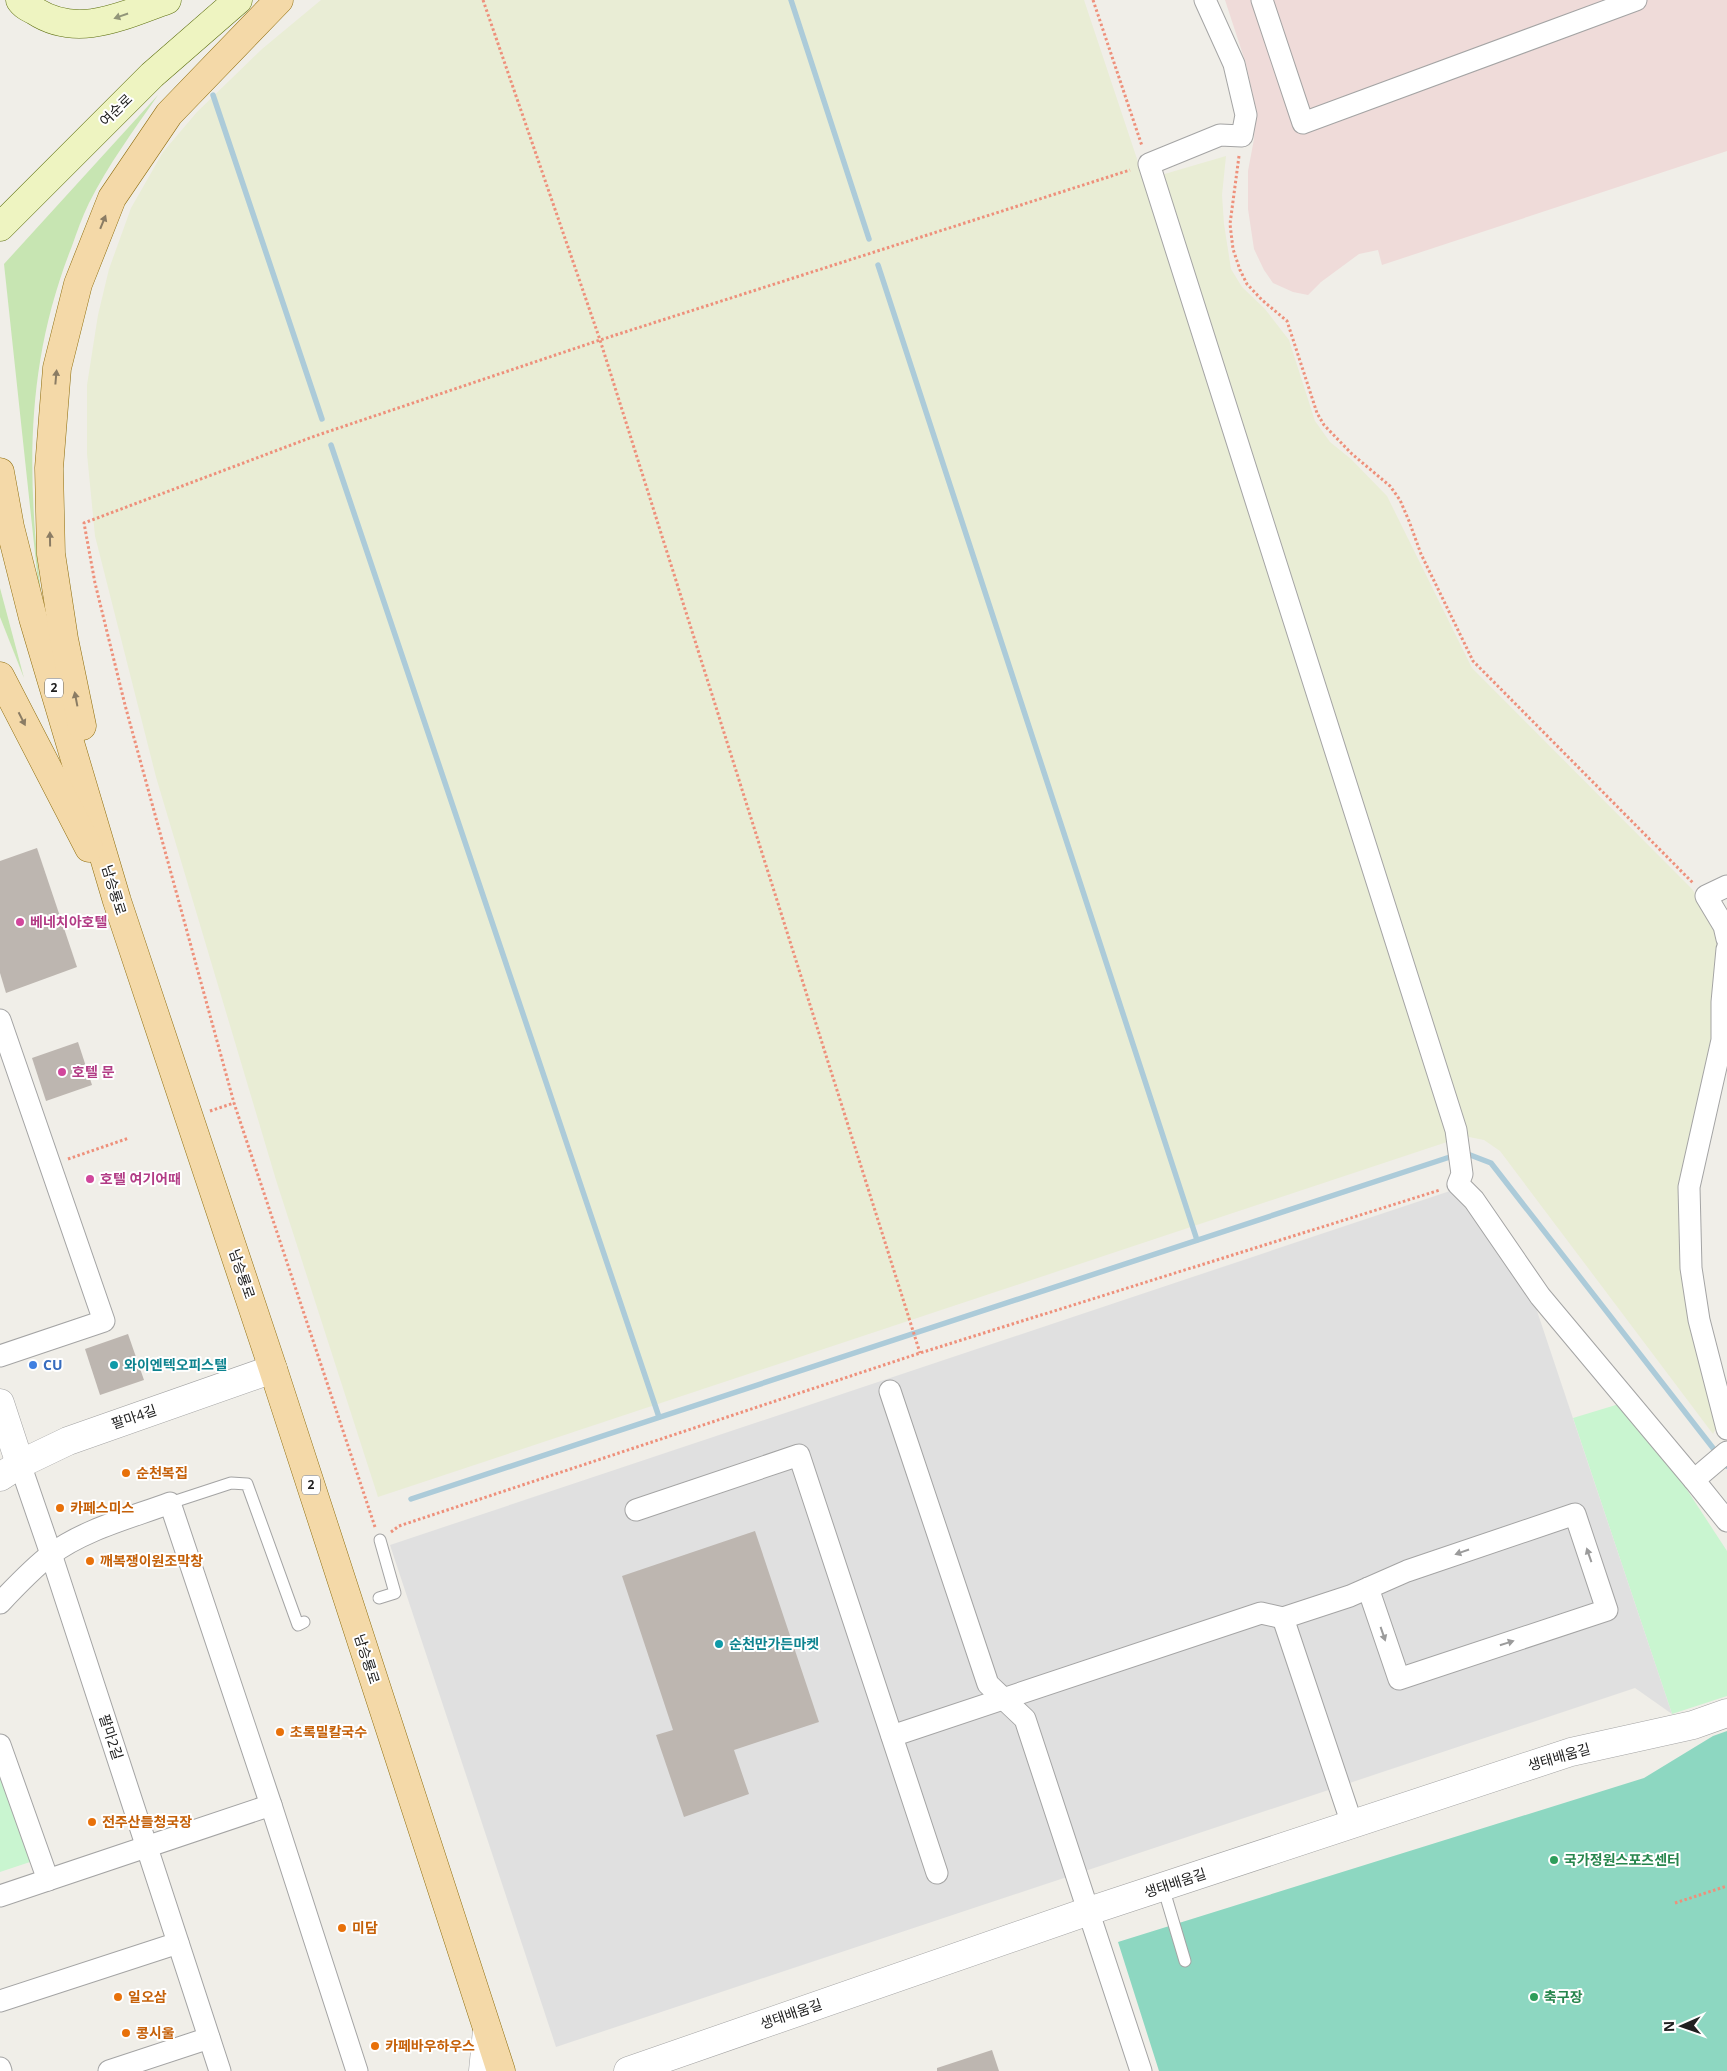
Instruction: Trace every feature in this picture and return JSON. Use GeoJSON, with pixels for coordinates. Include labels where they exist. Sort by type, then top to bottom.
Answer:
{"type":"FeatureCollection","features":[{"type":"Feature","properties":{"kind":"main road"},"geometry":{"type":"LineString","coordinates":[[20,0],[43,17],[74,25],[109,20],[167,0]]}},
{"type":"Feature","properties":{"kind":"main road","name":"여순로"},"geometry":{"type":"LineString","coordinates":[[0,227],[152,75],[238,0]]}},
{"type":"Feature","properties":{"kind":"main road"},"geometry":{"type":"LineString","coordinates":[[117,902],[64,639],[51,554],[49,468],[57,368],[78,284],[112,198],[169,114],[279,0]]}},
{"type":"Feature","properties":{"kind":"main road","name":"남승룡로"},"geometry":{"type":"LineString","coordinates":[[0,472],[10,527],[33,618],[117,902],[273,1369],[501,2071]]}},
{"type":"Feature","properties":{"kind":"main road"},"geometry":{"type":"LineString","coordinates":[[0,676],[117,902]]}},
{"type":"Feature","properties":{"kind":"street"},"geometry":{"type":"LineString","coordinates":[[1205,0],[1234,64],[1246,116],[1242,136],[1220,135],[1149,164],[1459,1144],[1460,1179],[1540,1296],[1699,1476],[1727,1521]]}},
{"type":"Feature","properties":{"kind":"street"},"geometry":{"type":"LineString","coordinates":[[1262,0],[1303,123],[1636,0]]}},
{"type":"Feature","properties":{"kind":"street"},"geometry":{"type":"LineString","coordinates":[[1727,886],[1706,896],[1724,926],[1727,939]]}},
{"type":"Feature","properties":{"kind":"street"},"geometry":{"type":"LineString","coordinates":[[1727,949],[1722,1002],[1722,1040],[1689,1187],[1691,1268],[1699,1320],[1727,1429]]}},
{"type":"Feature","properties":{"kind":"street"},"geometry":{"type":"LineString","coordinates":[[0,1020],[104,1320],[0,1356]]}},
{"type":"Feature","properties":{"kind":"street","name":"팔마4길"},"geometry":{"type":"LineString","coordinates":[[10,1470],[68,1441],[273,1369]]}},
{"type":"Feature","properties":{"kind":"street"},"geometry":{"type":"LineString","coordinates":[[890,1391],[988,1684],[1025,1718],[1141,2071]]}},
{"type":"Feature","properties":{"kind":"street","name":"팔마2길"},"geometry":{"type":"LineString","coordinates":[[0,1402],[10,1470],[51,1554],[220,2071]]}},
{"type":"Feature","properties":{"kind":"street"},"geometry":{"type":"LineString","coordinates":[[1699,1476],[1727,1452]]}},
{"type":"Feature","properties":{"kind":"street"},"geometry":{"type":"LineString","coordinates":[[636,1510],[799,1455],[937,1872]]}},
{"type":"Feature","properties":{"kind":"street"},"geometry":{"type":"LineString","coordinates":[[0,1603],[19,1582],[51,1554],[101,1528],[170,1503],[357,2071]]}},
{"type":"Feature","properties":{"kind":"street"},"geometry":{"type":"LineString","coordinates":[[892,1736],[1261,1613],[1283,1618],[1376,1585],[1407,1571],[1575,1514],[1607,1610],[1398,1679],[1376,1585]]}},
{"type":"Feature","properties":{"kind":"street"},"geometry":{"type":"LineString","coordinates":[[1283,1618],[1352,1824]]}},
{"type":"Feature","properties":{"kind":"street","name":"생태배움길"},"geometry":{"type":"LineString","coordinates":[[628,2071],[1089,1911],[1571,1752],[1693,1725],[1727,1713]]}},
{"type":"Feature","properties":{"kind":"street"},"geometry":{"type":"LineString","coordinates":[[0,1745],[48,1880]]}},
{"type":"Feature","properties":{"kind":"street"},"geometry":{"type":"LineString","coordinates":[[0,1896],[271,1805]]}},
{"type":"Feature","properties":{"kind":"street"},"geometry":{"type":"LineString","coordinates":[[0,2001],[178,1943]]}},
{"type":"Feature","properties":{"kind":"street"},"geometry":{"type":"LineString","coordinates":[[483,2071],[487,2030]]}},
{"type":"Feature","properties":{"kind":"street"},"geometry":{"type":"LineString","coordinates":[[109,2071],[209,2038]]}},
{"type":"Feature","properties":{"kind":"lane"},"geometry":{"type":"LineString","coordinates":[[170,1503],[231,1483],[247,1484],[298,1625],[304,1622]]}},
{"type":"Feature","properties":{"kind":"lane"},"geometry":{"type":"LineString","coordinates":[[379,1598],[395,1593],[380,1540]]}},
{"type":"Feature","properties":{"kind":"lane"},"geometry":{"type":"LineString","coordinates":[[1163,1887],[1185,1961]]}},
{"type":"Feature","properties":{"kind":"path"},"geometry":{"type":"LineString","coordinates":[[483,0],[600,340],[920,1353]]}},
{"type":"Feature","properties":{"kind":"path"},"geometry":{"type":"LineString","coordinates":[[1093,0],[1149,164],[600,340],[315,436],[84,522],[95,583],[125,704],[234,1103],[380,1540],[399,1526],[920,1353],[1460,1179]]}},
{"type":"Feature","properties":{"kind":"path"},"geometry":{"type":"LineString","coordinates":[[1242,136],[1230,224],[1233,249],[1240,270],[1248,284],[1262,300],[1287,321],[1317,413],[1324,425],[1352,454],[1390,486],[1400,500],[1421,554],[1473,661],[1706,896]]}},
{"type":"Feature","properties":{"kind":"path"},"geometry":{"type":"LineString","coordinates":[[209,1111],[234,1103]]}},
{"type":"Feature","properties":{"kind":"path"},"geometry":{"type":"LineString","coordinates":[[50,1165],[128,1138]]}},
{"type":"Feature","properties":{"kind":"path"},"geometry":{"type":"LineString","coordinates":[[1676,1903],[1727,1886]]}},
{"type":"Feature","properties":{"kind":"shaded area"},"geometry":{"type":"Polygon","coordinates":[[[1225,0],[1727,0],[1727,151],[1382,265],[1378,250],[1359,254],[1321,282],[1308,295],[1293,292],[1273,283],[1264,270],[1254,249],[1248,209],[1248,171],[1254,139],[1255,106],[1246,64],[1225,0]]]}},
{"type":"Feature","properties":{"kind":"shaded area"},"geometry":{"type":"Polygon","coordinates":[[[1453,1190],[1529,1287],[1672,1714],[1635,1688],[556,2047],[390,1545],[1453,1190]]]}},
{"type":"Feature","properties":{"kind":"green space"},"geometry":{"type":"Polygon","coordinates":[[[321,0],[1084,0],[1144,180],[1226,156],[1222,195],[1224,224],[1231,269],[1242,287],[1265,309],[1289,340],[1315,421],[1330,442],[1351,459],[1387,496],[1472,668],[1692,889],[1711,916],[1720,946],[1715,1022],[1685,1184],[1722,1418],[1713,1434],[1500,1151],[1484,1140],[1469,1137],[1447,1142],[378,1497],[276,1180],[156,777],[95,536],[87,454],[87,385],[98,315],[109,269],[131,208],[163,152],[197,112],[262,49],[321,0]]]}},
{"type":"Feature","properties":{"kind":"green space"},"geometry":{"type":"Polygon","coordinates":[[[158,95],[113,161],[86,208],[55,295],[43,343],[36,390],[33,486],[35,534],[46,634],[41,609],[4,264],[158,95]]]}},
{"type":"Feature","properties":{"kind":"green space"},"geometry":{"type":"Polygon","coordinates":[[[0,588],[24,678],[0,617],[0,588]]]}},
{"type":"Feature","properties":{"kind":"green space"},"geometry":{"type":"Polygon","coordinates":[[[1629,1401],[1727,1551],[1727,1696],[1672,1714],[1573,1418],[1629,1401]]]}},
{"type":"Feature","properties":{"kind":"green space","name":"국가정원스포츠센터"},"geometry":{"type":"Polygon","coordinates":[[[1727,1731],[1727,2071],[1159,2071],[1118,1942],[1644,1778],[1713,1736],[1727,1731]]]}},
{"type":"Feature","properties":{"kind":"green space"},"geometry":{"type":"Polygon","coordinates":[[[0,1775],[30,1862],[0,1872],[0,1775]]]}},
{"type":"Feature","properties":{"kind":"building"},"geometry":{"type":"Polygon","coordinates":[[[37,848],[77,967],[6,993],[0,973],[0,861],[37,848]]]}},
{"type":"Feature","properties":{"kind":"building","name":"호텔 문"},"geometry":{"type":"Polygon","coordinates":[[[78,1042],[92,1085],[46,1101],[32,1058],[78,1042]]]}},
{"type":"Feature","properties":{"kind":"building","name":"와이엔텍오피스텔"},"geometry":{"type":"Polygon","coordinates":[[[128,1334],[144,1380],[100,1395],[85,1349],[128,1334]]]}},
{"type":"Feature","properties":{"kind":"building","name":"순천만가든마켓"},"geometry":{"type":"Polygon","coordinates":[[[755,1531],[819,1722],[734,1750],[749,1794],[684,1817],[656,1735],[673,1730],[622,1576],[755,1531]]]}},
{"type":"Feature","properties":{"kind":"building"},"geometry":{"type":"Polygon","coordinates":[[[992,2050],[999,2071],[937,2071],[937,2068],[992,2050]]]}},
{"type":"Feature","properties":{"kind":"waterway"},"geometry":{"type":"LineString","coordinates":[[791,0],[869,239]]}},
{"type":"Feature","properties":{"kind":"waterway"},"geometry":{"type":"LineString","coordinates":[[213,95],[322,419]]}},
{"type":"Feature","properties":{"kind":"waterway"},"geometry":{"type":"LineString","coordinates":[[878,265],[1197,1240]]}},
{"type":"Feature","properties":{"kind":"waterway"},"geometry":{"type":"LineString","coordinates":[[331,445],[659,1417]]}},
{"type":"Feature","properties":{"kind":"waterway"},"geometry":{"type":"LineString","coordinates":[[1465,1153],[1491,1163],[1727,1466]]}},
{"type":"Feature","properties":{"kind":"waterway"},"geometry":{"type":"LineString","coordinates":[[411,1499],[1456,1155]]}},
{"type":"Feature","properties":{"kind":"place","name":"베네치아호텔"},"geometry":{"type":"Point","coordinates":[20,922]}},
{"type":"Feature","properties":{"kind":"place","name":"호텔 문"},"geometry":{"type":"Point","coordinates":[62,1072]}},
{"type":"Feature","properties":{"kind":"place","name":"호텔 여기어때"},"geometry":{"type":"Point","coordinates":[90,1179]}},
{"type":"Feature","properties":{"kind":"place","name":"CU"},"geometry":{"type":"Point","coordinates":[33,1365]}},
{"type":"Feature","properties":{"kind":"place","name":"와이엔텍오피스텔"},"geometry":{"type":"Point","coordinates":[114,1365]}},
{"type":"Feature","properties":{"kind":"place","name":"순천복집"},"geometry":{"type":"Point","coordinates":[126,1473]}},
{"type":"Feature","properties":{"kind":"place","name":"카페스미스"},"geometry":{"type":"Point","coordinates":[60,1508]}},
{"type":"Feature","properties":{"kind":"place","name":"깨복쟁이원조막창"},"geometry":{"type":"Point","coordinates":[90,1561]}},
{"type":"Feature","properties":{"kind":"place","name":"순천만가든마켓"},"geometry":{"type":"Point","coordinates":[719,1644]}},
{"type":"Feature","properties":{"kind":"place","name":"초록밀칼국수"},"geometry":{"type":"Point","coordinates":[280,1732]}},
{"type":"Feature","properties":{"kind":"place","name":"전주산들청국장"},"geometry":{"type":"Point","coordinates":[92,1822]}},
{"type":"Feature","properties":{"kind":"place","name":"국가정원스포츠센터"},"geometry":{"type":"Point","coordinates":[1554,1860]}},
{"type":"Feature","properties":{"kind":"place","name":"미담"},"geometry":{"type":"Point","coordinates":[342,1928]}},
{"type":"Feature","properties":{"kind":"place","name":"일오삼"},"geometry":{"type":"Point","coordinates":[118,1997]}},
{"type":"Feature","properties":{"kind":"place","name":"축구장"},"geometry":{"type":"Point","coordinates":[1534,1997]}},
{"type":"Feature","properties":{"kind":"place","name":"콩시울"},"geometry":{"type":"Point","coordinates":[126,2033]}},
{"type":"Feature","properties":{"kind":"place","name":"카페바우하우스"},"geometry":{"type":"Point","coordinates":[375,2046]}}]}
